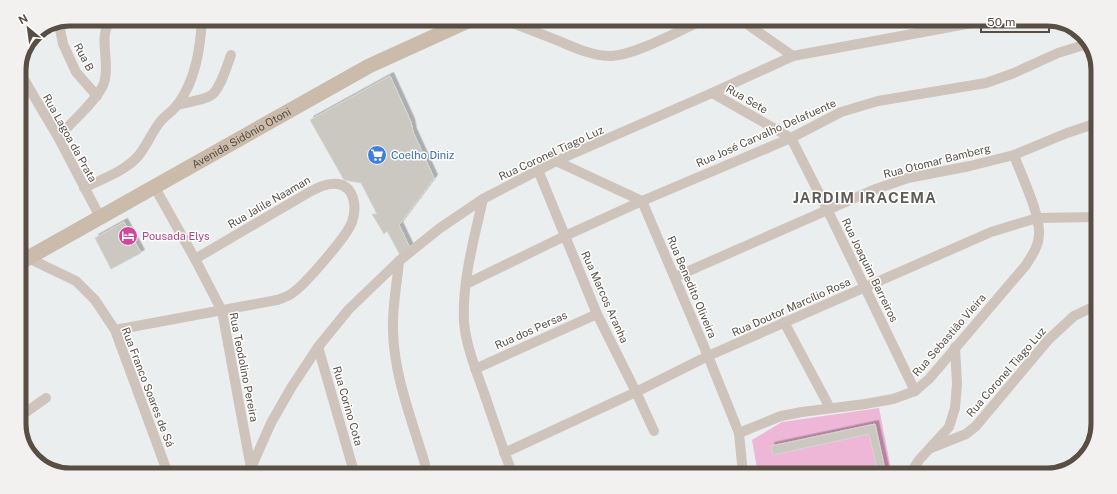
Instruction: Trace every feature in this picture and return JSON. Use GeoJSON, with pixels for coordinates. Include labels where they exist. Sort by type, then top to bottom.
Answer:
{"type":"FeatureCollection","features":[{"type":"Feature","properties":{"kind":"main road","name":"Avenida Sidônio Otoni"},"geometry":{"type":"LineString","coordinates":[[26,259],[369,66],[449,26]]}},
{"type":"Feature","properties":{"kind":"street"},"geometry":{"type":"LineString","coordinates":[[58,137],[97,96],[104,84],[107,71],[104,39],[107,26]]}},
{"type":"Feature","properties":{"kind":"street"},"geometry":{"type":"LineString","coordinates":[[84,188],[128,165],[138,156],[160,122],[177,105],[190,81],[196,63],[201,26]]}},
{"type":"Feature","properties":{"kind":"street"},"geometry":{"type":"LineString","coordinates":[[520,26],[577,48],[596,54],[611,56],[626,54],[690,26]]}},
{"type":"Feature","properties":{"kind":"street"},"geometry":{"type":"LineString","coordinates":[[750,26],[793,56]]}},
{"type":"Feature","properties":{"kind":"street","name":"Rua Coronel Tiago Luz"},"geometry":{"type":"LineString","coordinates":[[252,468],[270,423],[291,388],[318,346],[349,309],[399,261],[440,228],[483,199],[556,161],[793,56],[956,26]]}},
{"type":"Feature","properties":{"kind":"street","name":"Rua B"},"geometry":{"type":"LineString","coordinates":[[60,28],[63,44],[76,72],[97,96]]}},
{"type":"Feature","properties":{"kind":"street","name":"Rua José Carvalho Delafuente"},"geometry":{"type":"LineString","coordinates":[[466,284],[642,201],[791,138],[841,112],[878,101],[986,83],[1014,73],[1058,53],[1083,45]]}},
{"type":"Feature","properties":{"kind":"street"},"geometry":{"type":"LineString","coordinates":[[177,105],[214,93],[231,55]]}},
{"type":"Feature","properties":{"kind":"street","name":"Rua Lagoa da Prata"},"geometry":{"type":"LineString","coordinates":[[26,84],[58,137],[100,217]]}},
{"type":"Feature","properties":{"kind":"street","name":"Rua Sete"},"geometry":{"type":"LineString","coordinates":[[712,93],[791,138]]}},
{"type":"Feature","properties":{"kind":"street","name":"Rua Otomar Bamberg"},"geometry":{"type":"LineString","coordinates":[[675,277],[873,190],[908,178],[970,166],[1014,155],[1068,132],[1091,125]]}},
{"type":"Feature","properties":{"kind":"street","name":"Rua Joaquim Barreiros"},"geometry":{"type":"LineString","coordinates":[[791,138],[915,391]]}},
{"type":"Feature","properties":{"kind":"street","name":"Rua Sebastião Vieira"},"geometry":{"type":"LineString","coordinates":[[739,433],[781,416],[893,399],[915,391],[929,379],[1026,265],[1036,248],[1039,235],[1037,218],[1014,155]]}},
{"type":"Feature","properties":{"kind":"street"},"geometry":{"type":"LineString","coordinates":[[556,161],[642,201]]}},
{"type":"Feature","properties":{"kind":"street","name":"Rua Marcos Aranha"},"geometry":{"type":"LineString","coordinates":[[538,170],[596,314],[636,392],[654,432]]}},
{"type":"Feature","properties":{"kind":"street","name":"Rua Jalile Naaman"},"geometry":{"type":"LineString","coordinates":[[114,330],[277,300],[291,294],[302,286],[316,270],[352,223],[355,210],[354,198],[349,189],[338,184],[323,186],[306,194],[195,259]]}},
{"type":"Feature","properties":{"kind":"street","name":"Rua Teodolino Pereira"},"geometry":{"type":"LineString","coordinates":[[154,186],[222,311],[251,468]]}},
{"type":"Feature","properties":{"kind":"street"},"geometry":{"type":"LineString","coordinates":[[483,199],[470,254],[466,284],[464,322],[467,341],[475,369],[510,468]]}},
{"type":"Feature","properties":{"kind":"street","name":"Rua Benedito Oliveira"},"geometry":{"type":"LineString","coordinates":[[642,201],[739,433],[742,468]]}},
{"type":"Feature","properties":{"kind":"street","name":"Rua Doutor Marcílio Rosa"},"geometry":{"type":"LineString","coordinates":[[504,453],[636,392],[708,356],[991,232],[1037,218],[1091,217]]}},
{"type":"Feature","properties":{"kind":"street","name":"Rua Franco Soares de Sá"},"geometry":{"type":"LineString","coordinates":[[26,261],[76,281],[95,300],[114,330],[166,468]]}},
{"type":"Feature","properties":{"kind":"street"},"geometry":{"type":"LineString","coordinates":[[399,261],[393,330],[394,354],[401,385],[425,464]]}},
{"type":"Feature","properties":{"kind":"street","name":"Rua Coronel Tiago Luz"},"geometry":{"type":"LineString","coordinates":[[931,448],[966,434],[976,426],[1048,339],[1074,316],[1091,308]]}},
{"type":"Feature","properties":{"kind":"street","name":"Rua dos Persas"},"geometry":{"type":"LineString","coordinates":[[475,369],[596,314]]}},
{"type":"Feature","properties":{"kind":"street"},"geometry":{"type":"LineString","coordinates":[[784,322],[830,408]]}},
{"type":"Feature","properties":{"kind":"street","name":"Rua Corino Cota"},"geometry":{"type":"LineString","coordinates":[[318,346],[353,468]]}},
{"type":"Feature","properties":{"kind":"street"},"geometry":{"type":"LineString","coordinates":[[914,468],[919,460],[949,427],[955,408],[957,384],[955,347]]}},
{"type":"Feature","properties":{"kind":"street"},"geometry":{"type":"LineString","coordinates":[[26,412],[46,398]]}},
{"type":"Feature","properties":{"kind":"shaded area"},"geometry":{"type":"Polygon","coordinates":[[[879,408],[891,468],[757,468],[752,440],[782,422],[879,408]]]}},
{"type":"Feature","properties":{"kind":"building","name":"Coelho Diniz"},"geometry":{"type":"Polygon","coordinates":[[[390,76],[434,178],[399,225],[410,248],[400,255],[387,231],[384,234],[372,214],[377,214],[361,183],[344,180],[310,120],[390,76]]]}},
{"type":"Feature","properties":{"kind":"building"},"geometry":{"type":"Polygon","coordinates":[[[124,222],[141,253],[111,269],[95,238],[124,222]]]}},
{"type":"Feature","properties":{"kind":"building"},"geometry":{"type":"Polygon","coordinates":[[[875,424],[885,468],[877,468],[869,434],[773,455],[771,446],[875,424]]]}},
{"type":"Feature","properties":{"kind":"place","name":"Coelho Diniz"},"geometry":{"type":"Point","coordinates":[377,155]}},
{"type":"Feature","properties":{"kind":"place","name":"Pousada Elys"},"geometry":{"type":"Point","coordinates":[128,236]}},
{"type":"Feature","properties":{"kind":"district","name":"JARDIM IRACEMA"},"geometry":{"type":"Point","coordinates":[865,198]}}]}
